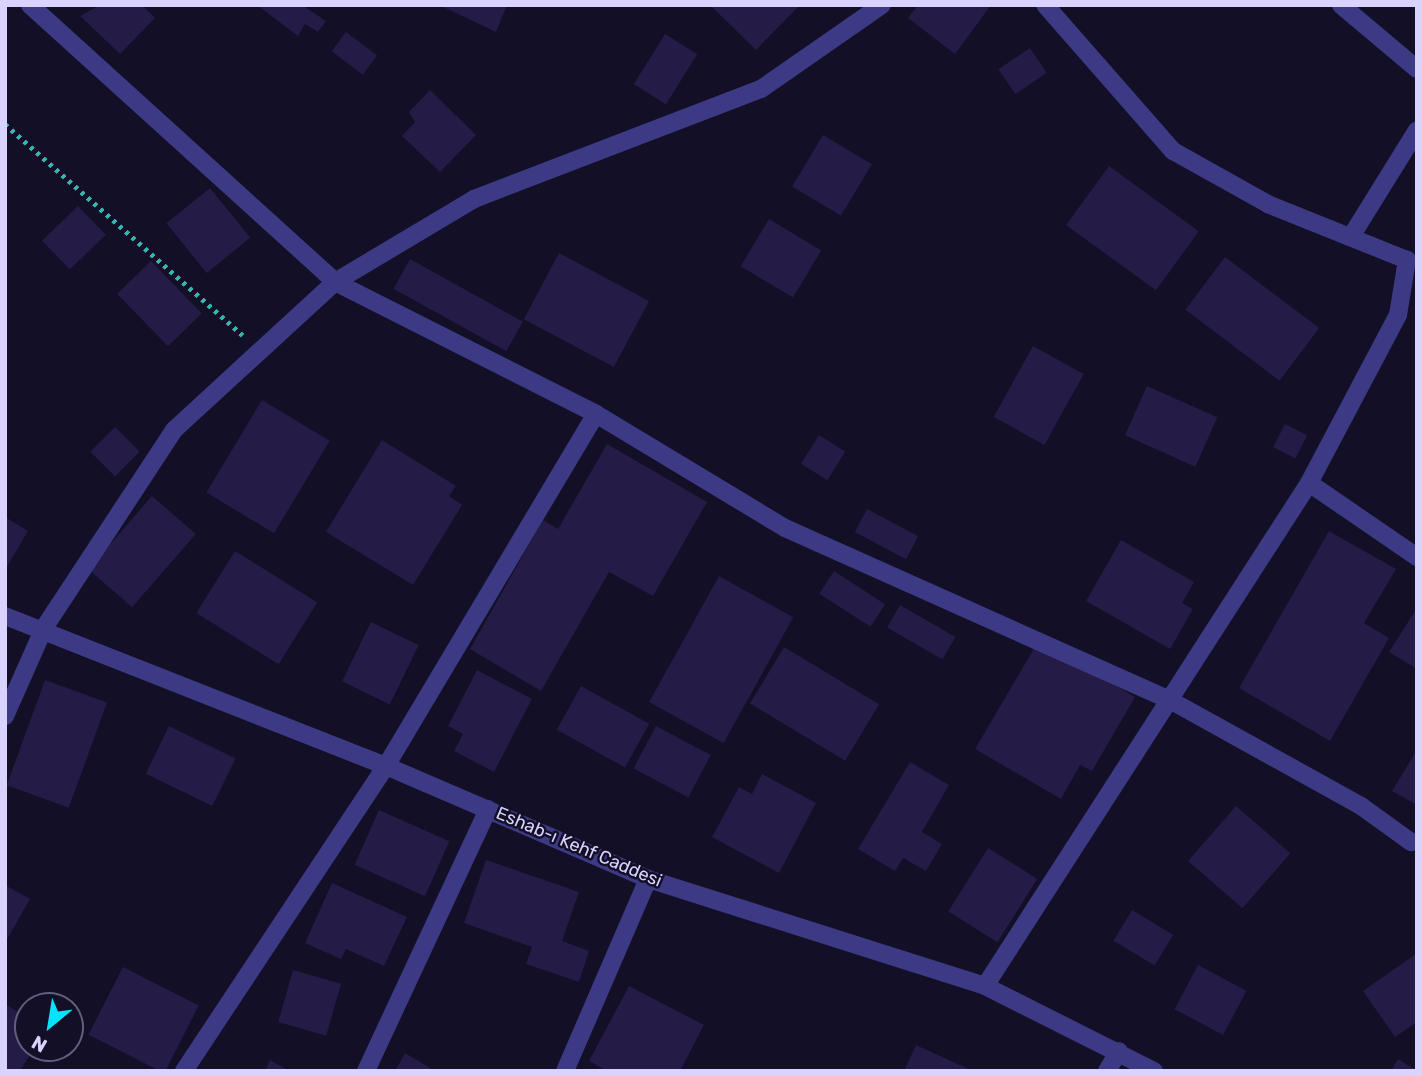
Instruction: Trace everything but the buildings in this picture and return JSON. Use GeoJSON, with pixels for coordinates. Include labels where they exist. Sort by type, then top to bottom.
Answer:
{"type":"FeatureCollection","features":[{"type":"Feature","properties":{"kind":"street"},"geometry":{"type":"LineString","coordinates":[[30,5],[335,282],[596,414],[785,528],[1168,699],[1360,807],[1410,842]]}},
{"type":"Feature","properties":{"kind":"street"},"geometry":{"type":"LineString","coordinates":[[5,716],[44,628],[174,430],[335,282],[474,199],[761,89],[882,5]]}},
{"type":"Feature","properties":{"kind":"street"},"geometry":{"type":"LineString","coordinates":[[985,986],[1309,484],[1398,315],[1412,263],[1352,235],[1268,204],[1173,151],[1045,5]]}},
{"type":"Feature","properties":{"kind":"street"},"geometry":{"type":"LineString","coordinates":[[1341,5],[1417,69]]}},
{"type":"Feature","properties":{"kind":"street"},"geometry":{"type":"LineString","coordinates":[[1352,235],[1417,130]]}},
{"type":"Feature","properties":{"kind":"street"},"geometry":{"type":"LineString","coordinates":[[184,1071],[386,766],[596,414]]}},
{"type":"Feature","properties":{"kind":"street"},"geometry":{"type":"LineString","coordinates":[[1309,484],[1417,557]]}},
{"type":"Feature","properties":{"kind":"street","name":"Eshab-ı Kehf Caddesi"},"geometry":{"type":"LineString","coordinates":[[5,616],[44,628],[386,766],[648,879],[985,986],[1119,1051],[1154,1071]]}},
{"type":"Feature","properties":{"kind":"street"},"geometry":{"type":"LineString","coordinates":[[366,1071],[488,809]]}},
{"type":"Feature","properties":{"kind":"street"},"geometry":{"type":"LineString","coordinates":[[565,1071],[648,879]]}},
{"type":"Feature","properties":{"kind":"street"},"geometry":{"type":"LineString","coordinates":[[1107,1071],[1119,1051]]}},
{"type":"Feature","properties":{"kind":"path"},"geometry":{"type":"LineString","coordinates":[[5,124],[261,350]]}}]}
